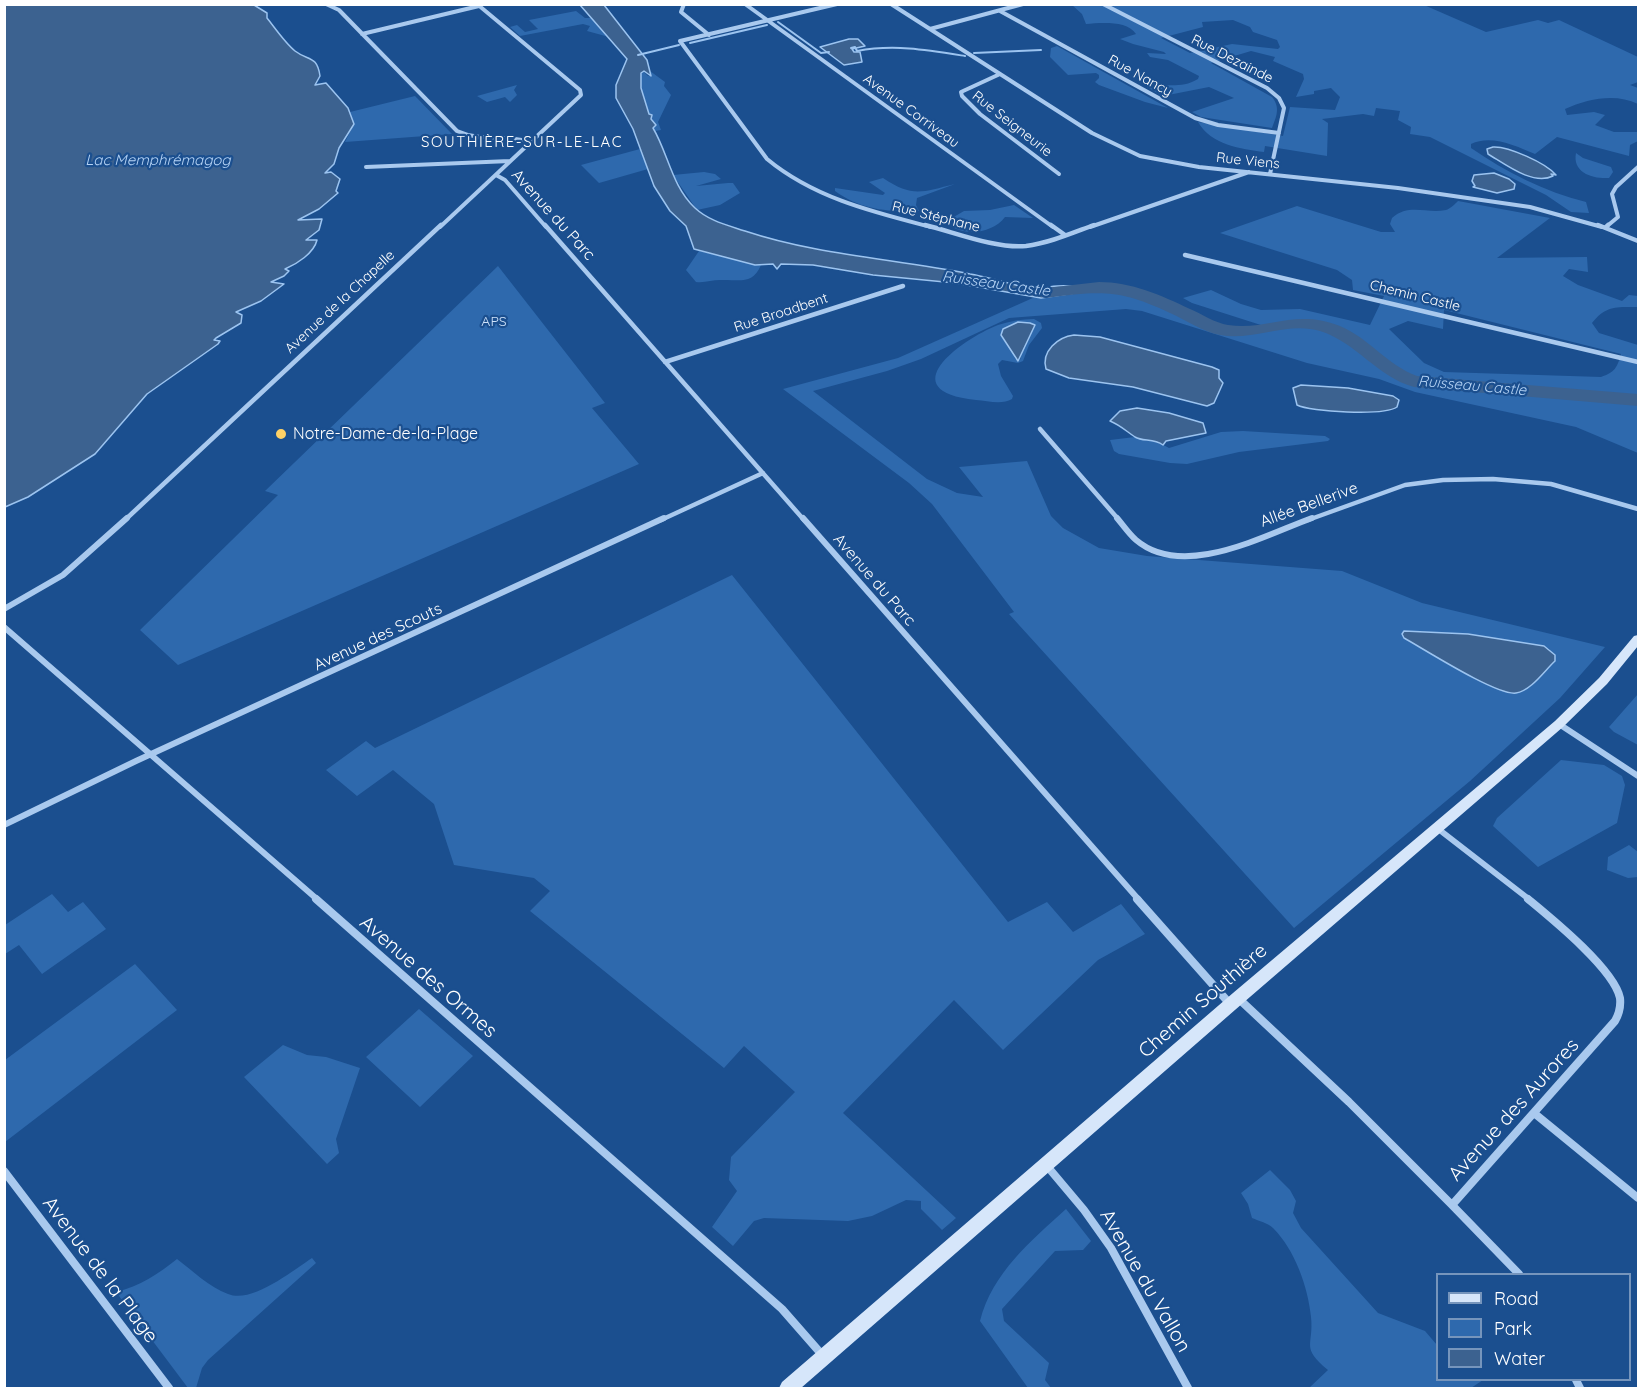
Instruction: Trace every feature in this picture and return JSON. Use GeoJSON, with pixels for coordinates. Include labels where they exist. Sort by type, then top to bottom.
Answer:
{"type":"FeatureCollection","features":[{"type":"Feature","properties":{"kind":"street"},"geometry":{"type":"LineString","coordinates":[[327,4],[339,10],[457,131],[473,137],[513,137],[531,142]]}},
{"type":"Feature","properties":{"kind":"street"},"geometry":{"type":"LineString","coordinates":[[684,4],[681,12],[709,34],[837,4]]}},
{"type":"Feature","properties":{"kind":"street","name":"Avenue Corriveau"},"geometry":{"type":"LineString","coordinates":[[745,4],[1065,235]]}},
{"type":"Feature","properties":{"kind":"street","name":"Rue Viens"},"geometry":{"type":"LineString","coordinates":[[891,4],[1092,133],[1127,151],[1173,163],[1500,202],[1565,215],[1606,227],[1638,241]]}},
{"type":"Feature","properties":{"kind":"street"},"geometry":{"type":"LineString","coordinates":[[930,29],[1023,4]]}},
{"type":"Feature","properties":{"kind":"street","name":"Rue Dezainde"},"geometry":{"type":"LineString","coordinates":[[1103,4],[1272,91],[1279,98],[1284,108],[1270,174]]}},
{"type":"Feature","properties":{"kind":"street"},"geometry":{"type":"LineString","coordinates":[[362,34],[478,5]]}},
{"type":"Feature","properties":{"kind":"street","name":"Avenue de la Chapelle"},"geometry":{"type":"LineString","coordinates":[[4,609],[63,575],[79,563],[287,366],[579,96],[581,92],[478,5]]}},
{"type":"Feature","properties":{"kind":"street","name":"Rue Nancy"},"geometry":{"type":"LineString","coordinates":[[1000,11],[1196,118],[1218,125],[1279,133]]}},
{"type":"Feature","properties":{"kind":"street","name":"Rue Stéphane"},"geometry":{"type":"LineString","coordinates":[[709,34],[680,41],[767,159],[777,169],[793,179],[863,210],[1005,245],[1034,245],[1249,172]]}},
{"type":"Feature","properties":{"kind":"street","name":"Rue Seigneurie"},"geometry":{"type":"LineString","coordinates":[[1000,74],[966,88],[962,92],[963,99],[1059,174]]}},
{"type":"Feature","properties":{"kind":"street"},"geometry":{"type":"LineString","coordinates":[[366,167],[511,161]]}},
{"type":"Feature","properties":{"kind":"street"},"geometry":{"type":"LineString","coordinates":[[1606,227],[1618,217],[1612,200],[1613,192],[1638,167]]}},
{"type":"Feature","properties":{"kind":"street","name":"Avenue du Parc"},"geometry":{"type":"LineString","coordinates":[[496,175],[505,180],[1234,1001]]}},
{"type":"Feature","properties":{"kind":"street","name":"Chemin Castle"},"geometry":{"type":"LineString","coordinates":[[1185,255],[1638,362]]}},
{"type":"Feature","properties":{"kind":"street","name":"Rue Broadbent"},"geometry":{"type":"LineString","coordinates":[[665,362],[903,286]]}},
{"type":"Feature","properties":{"kind":"street","name":"Allée Bellerive"},"geometry":{"type":"LineString","coordinates":[[1040,429],[1136,540],[1159,553],[1186,557],[1213,554],[1405,485],[1443,480],[1493,479],[1551,484],[1638,509]]}},
{"type":"Feature","properties":{"kind":"street","name":"Avenue des Scouts"},"geometry":{"type":"LineString","coordinates":[[4,825],[152,754],[763,473]]}},
{"type":"Feature","properties":{"kind":"street","name":"Avenue des Ormes"},"geometry":{"type":"LineString","coordinates":[[4,627],[152,754],[782,1309],[824,1357]]}},
{"type":"Feature","properties":{"kind":"street","name":"Chemin Southière"},"geometry":{"type":"LineString","coordinates":[[788,1389],[1234,1001],[1559,724],[1603,681],[1638,639]]}},
{"type":"Feature","properties":{"kind":"street"},"geometry":{"type":"LineString","coordinates":[[1559,724],[1638,776]]}},
{"type":"Feature","properties":{"kind":"street","name":"Avenue des Aurores"},"geometry":{"type":"LineString","coordinates":[[1234,1001],[1370,1122],[1452,1205],[1615,1021],[1620,1013],[1621,1004],[1619,993],[1613,983],[1598,964],[1565,931],[1495,872],[1437,828]]}},
{"type":"Feature","properties":{"kind":"street"},"geometry":{"type":"LineString","coordinates":[[1534,1113],[1638,1198]]}},
{"type":"Feature","properties":{"kind":"street","name":"Avenue du Vallon"},"geometry":{"type":"LineString","coordinates":[[1047,1166],[1084,1210],[1110,1248],[1188,1389]]}},
{"type":"Feature","properties":{"kind":"street","name":"Avenue de la Plage"},"geometry":{"type":"LineString","coordinates":[[4,1171],[169,1389]]}},
{"type":"Feature","properties":{"kind":"street"},"geometry":{"type":"LineString","coordinates":[[1452,1205],[1517,1273]]}},
{"type":"Feature","properties":{"kind":"green space"},"geometry":{"type":"Polygon","coordinates":[[[1072,5],[1424,5],[1486,32],[1538,20],[1548,23],[1559,20],[1638,57],[1638,82],[1630,85],[1638,88],[1638,104],[1611,98],[1583,102],[1565,109],[1567,115],[1594,112],[1605,115],[1595,125],[1614,132],[1638,132],[1638,141],[1630,145],[1629,156],[1557,137],[1535,154],[1495,141],[1479,141],[1471,144],[1471,148],[1512,173],[1556,193],[1586,202],[1589,213],[1571,212],[1546,195],[1430,137],[1410,134],[1411,127],[1398,120],[1400,111],[1376,108],[1374,116],[1363,114],[1322,119],[1328,123],[1327,156],[1265,146],[1264,152],[1236,147],[1211,136],[1198,122],[1283,136],[1290,107],[1335,110],[1340,97],[1331,88],[1296,97],[1304,79],[1303,74],[1273,61],[1275,57],[1251,51],[1211,63],[1272,97],[1277,109],[1272,128],[1201,117],[1192,112],[1234,98],[1209,87],[1163,96],[1147,87],[1185,84],[1198,79],[1199,76],[1168,60],[1150,57],[1147,53],[1166,54],[1164,52],[1120,39],[1136,34],[1126,26],[1113,23],[1086,24],[1082,14],[1072,5]],[[1233,20],[1202,22],[1203,27],[1161,38],[1190,53],[1232,44],[1278,49],[1280,47],[1277,40],[1253,32],[1250,27],[1233,20]]]}},
{"type":"Feature","properties":{"kind":"green space"},"geometry":{"type":"Polygon","coordinates":[[[576,11],[585,18],[593,18],[609,37],[587,31],[590,26],[583,24],[520,36],[510,27],[517,25],[525,32],[538,29],[529,20],[576,11]]]}},
{"type":"Feature","properties":{"kind":"green space"},"geometry":{"type":"Polygon","coordinates":[[[1057,46],[1168,108],[1099,85],[1095,82],[1099,78],[1096,73],[1068,75],[1050,57],[1051,48],[1057,46]]]}},
{"type":"Feature","properties":{"kind":"green space"},"geometry":{"type":"Polygon","coordinates":[[[643,71],[648,76],[651,75],[650,71],[665,82],[664,86],[671,95],[658,122],[661,130],[655,131],[650,117],[652,114],[649,114],[641,89],[643,71]]]}},
{"type":"Feature","properties":{"kind":"green space"},"geometry":{"type":"Polygon","coordinates":[[[517,85],[514,90],[517,95],[510,102],[505,97],[487,102],[477,96],[517,85]]]}},
{"type":"Feature","properties":{"kind":"green space"},"geometry":{"type":"Polygon","coordinates":[[[415,96],[452,134],[345,142],[352,128],[350,112],[415,96]]]}},
{"type":"Feature","properties":{"kind":"green space"},"geometry":{"type":"Polygon","coordinates":[[[640,149],[648,169],[599,183],[581,165],[640,149]]]}},
{"type":"Feature","properties":{"kind":"green space"},"geometry":{"type":"Polygon","coordinates":[[[1576,153],[1583,158],[1611,167],[1613,172],[1609,178],[1590,176],[1580,170],[1576,153]]]}},
{"type":"Feature","properties":{"kind":"green space"},"geometry":{"type":"Polygon","coordinates":[[[704,172],[715,174],[721,179],[696,186],[733,183],[740,193],[720,205],[697,210],[673,175],[704,172]]]}},
{"type":"Feature","properties":{"kind":"green space"},"geometry":{"type":"Polygon","coordinates":[[[883,178],[902,188],[918,192],[955,184],[917,198],[916,205],[919,211],[896,211],[865,206],[835,191],[835,188],[883,195],[885,193],[869,182],[883,178]]]}},
{"type":"Feature","properties":{"kind":"green space"},"geometry":{"type":"Polygon","coordinates":[[[1458,201],[1550,218],[1497,258],[1587,257],[1588,272],[1569,269],[1563,276],[1578,285],[1622,301],[1629,295],[1638,296],[1638,307],[1618,307],[1607,310],[1592,323],[1599,333],[1638,345],[1638,453],[1576,427],[1415,392],[1379,379],[1307,363],[1142,311],[1126,309],[1009,318],[921,359],[887,371],[813,391],[927,479],[957,493],[983,497],[959,467],[1027,461],[1051,516],[1063,528],[1099,548],[1147,556],[1342,571],[1422,603],[1605,647],[1560,698],[1470,781],[1294,928],[1009,614],[1014,612],[932,504],[909,483],[783,389],[898,358],[1035,297],[1075,293],[1077,288],[1096,287],[1133,293],[1169,306],[1221,330],[1233,332],[1264,326],[1183,298],[1211,290],[1241,304],[1261,310],[1300,309],[1370,325],[1384,296],[1353,290],[1352,280],[1337,270],[1220,233],[1297,206],[1381,232],[1395,232],[1390,224],[1392,218],[1398,214],[1411,210],[1446,210],[1458,201]],[[1444,310],[1443,329],[1408,321],[1389,329],[1424,363],[1444,372],[1601,377],[1615,369],[1621,354],[1444,310]],[[1404,631],[1402,634],[1404,638],[1478,679],[1513,693],[1518,693],[1550,649],[1468,634],[1404,631]]]}},
{"type":"Feature","properties":{"kind":"green space"},"geometry":{"type":"Polygon","coordinates":[[[1014,205],[1033,218],[1005,217],[994,227],[971,232],[949,225],[952,218],[964,211],[990,210],[1014,205]]]}},
{"type":"Feature","properties":{"kind":"green space"},"geometry":{"type":"Polygon","coordinates":[[[699,251],[761,265],[749,279],[696,282],[686,270],[699,251]]]}},
{"type":"Feature","properties":{"kind":"green space","name":"APS"},"geometry":{"type":"Polygon","coordinates":[[[498,266],[605,403],[592,408],[639,464],[178,665],[140,630],[278,495],[265,491],[498,266]]]}},
{"type":"Feature","properties":{"kind":"green space"},"geometry":{"type":"Polygon","coordinates":[[[1034,319],[1041,323],[1042,328],[1029,345],[1023,361],[1018,363],[1002,360],[998,364],[1001,376],[1013,396],[1012,399],[999,402],[976,400],[951,395],[938,387],[936,376],[941,365],[967,342],[998,325],[1034,319]],[[1018,322],[1007,327],[1015,359],[1020,360],[1024,345],[1034,328],[1018,322]]]}},
{"type":"Feature","properties":{"kind":"green space"},"geometry":{"type":"Polygon","coordinates":[[[1243,431],[1325,436],[1330,439],[1239,452],[1187,464],[1119,454],[1114,451],[1110,440],[1135,437],[1156,441],[1169,448],[1221,432],[1243,431]]]}},
{"type":"Feature","properties":{"kind":"green space"},"geometry":{"type":"Polygon","coordinates":[[[732,575],[1008,922],[1047,902],[1073,932],[1121,904],[1145,934],[1098,960],[1003,1050],[954,1000],[843,1113],[956,1218],[942,1230],[921,1209],[921,1201],[906,1200],[872,1216],[848,1221],[764,1218],[754,1221],[733,1246],[712,1227],[737,1191],[729,1180],[731,1157],[795,1092],[744,1046],[724,1068],[530,911],[550,891],[534,878],[454,865],[434,804],[393,770],[357,796],[326,770],[366,741],[375,748],[732,575]]]}},
{"type":"Feature","properties":{"kind":"green space"},"geometry":{"type":"Polygon","coordinates":[[[1638,694],[1638,745],[1609,727],[1638,694]]]}},
{"type":"Feature","properties":{"kind":"green space"},"geometry":{"type":"Polygon","coordinates":[[[1561,760],[1604,765],[1622,776],[1625,785],[1617,823],[1538,867],[1493,826],[1497,818],[1561,760]]]}},
{"type":"Feature","properties":{"kind":"green space"},"geometry":{"type":"Polygon","coordinates":[[[1629,845],[1638,852],[1638,877],[1628,878],[1607,870],[1608,857],[1629,845]]]}},
{"type":"Feature","properties":{"kind":"green space"},"geometry":{"type":"Polygon","coordinates":[[[52,894],[68,912],[83,902],[106,929],[42,974],[19,945],[5,954],[5,925],[52,894]]]}},
{"type":"Feature","properties":{"kind":"green space"},"geometry":{"type":"Polygon","coordinates":[[[135,964],[177,1010],[5,1142],[5,1060],[135,964]]]}},
{"type":"Feature","properties":{"kind":"green space"},"geometry":{"type":"Polygon","coordinates":[[[419,1009],[473,1056],[420,1107],[366,1057],[419,1009]]]}},
{"type":"Feature","properties":{"kind":"green space"},"geometry":{"type":"Polygon","coordinates":[[[283,1045],[307,1055],[326,1057],[360,1068],[336,1139],[339,1153],[327,1164],[244,1077],[283,1045]]]}},
{"type":"Feature","properties":{"kind":"green space"},"geometry":{"type":"Polygon","coordinates":[[[1270,1170],[1290,1190],[1296,1201],[1293,1213],[1301,1228],[1378,1313],[1425,1331],[1436,1344],[1436,1381],[1482,1381],[1471,1388],[1309,1388],[1328,1370],[1311,1351],[1311,1317],[1303,1281],[1294,1258],[1281,1237],[1271,1226],[1252,1218],[1248,1204],[1241,1193],[1270,1170]]]}},
{"type":"Feature","properties":{"kind":"green space"},"geometry":{"type":"Polygon","coordinates":[[[1066,1209],[1091,1241],[1083,1250],[1055,1251],[1002,1309],[1004,1321],[1049,1363],[1045,1380],[1051,1388],[1028,1388],[980,1321],[986,1304],[1003,1273],[1014,1259],[1066,1209]]]}},
{"type":"Feature","properties":{"kind":"green space"},"geometry":{"type":"Polygon","coordinates":[[[312,1258],[316,1263],[208,1360],[202,1368],[196,1388],[188,1388],[116,1292],[148,1279],[177,1259],[221,1291],[238,1296],[272,1285],[312,1258]]]}},
{"type":"Feature","properties":{"kind":"water","name":"Lac Memphrémagog"},"geometry":{"type":"Polygon","coordinates":[[[5,4],[254,5],[267,13],[267,18],[291,48],[314,61],[320,76],[315,85],[326,83],[348,108],[354,124],[339,148],[334,164],[325,173],[331,172],[340,179],[336,191],[338,193],[319,209],[298,220],[322,219],[319,230],[306,240],[317,240],[315,245],[304,258],[285,269],[289,271],[284,276],[271,282],[284,284],[261,301],[236,312],[242,315],[241,323],[216,338],[214,340],[220,341],[218,344],[147,394],[95,454],[28,497],[5,507],[5,4]]]}},
{"type":"Feature","properties":{"kind":"water"},"geometry":{"type":"Polygon","coordinates":[[[580,5],[604,5],[647,60],[651,76],[644,71],[641,73],[641,88],[649,114],[652,115],[651,119],[656,125],[653,128],[687,200],[706,216],[745,231],[800,246],[970,274],[1023,287],[1071,286],[1077,288],[1075,293],[1041,298],[955,283],[873,275],[813,265],[781,264],[777,269],[773,264],[755,265],[694,249],[686,226],[670,211],[654,186],[633,129],[616,98],[616,85],[627,59],[580,5]]]}},
{"type":"Feature","properties":{"kind":"water"},"geometry":{"type":"Polygon","coordinates":[[[849,39],[858,39],[865,46],[852,49],[854,52],[860,52],[862,62],[844,65],[820,47],[849,39]]]}},
{"type":"Feature","properties":{"kind":"water"},"geometry":{"type":"Polygon","coordinates":[[[1493,147],[1508,149],[1526,156],[1544,165],[1556,175],[1537,178],[1519,172],[1488,154],[1487,149],[1493,147]]]}},
{"type":"Feature","properties":{"kind":"water"},"geometry":{"type":"Polygon","coordinates":[[[1494,173],[1509,179],[1515,184],[1514,189],[1497,193],[1473,187],[1475,186],[1472,181],[1474,175],[1494,173]]]}},
{"type":"Feature","properties":{"kind":"water"},"geometry":{"type":"Polygon","coordinates":[[[1018,322],[1035,325],[1018,361],[1001,335],[1003,329],[1018,322]]]}},
{"type":"Feature","properties":{"kind":"water"},"geometry":{"type":"Polygon","coordinates":[[[1074,335],[1100,337],[1212,367],[1219,370],[1219,378],[1223,383],[1214,403],[1207,406],[1133,387],[1069,378],[1046,369],[1046,356],[1052,346],[1074,335]]]}},
{"type":"Feature","properties":{"kind":"water"},"geometry":{"type":"Polygon","coordinates":[[[1301,385],[1348,388],[1393,396],[1399,400],[1397,407],[1390,410],[1347,412],[1316,410],[1297,405],[1293,388],[1301,385]]]}},
{"type":"Feature","properties":{"kind":"water"},"geometry":{"type":"Polygon","coordinates":[[[1137,408],[1169,413],[1203,423],[1206,433],[1166,441],[1163,445],[1135,437],[1110,421],[1120,411],[1137,408]]]}},
{"type":"Feature","properties":{"kind":"water"},"geometry":{"type":"Polygon","coordinates":[[[1404,631],[1468,634],[1544,646],[1555,655],[1555,661],[1527,688],[1516,693],[1507,692],[1477,680],[1404,638],[1402,634],[1404,631]]]}},
{"type":"Feature","properties":{"kind":"waterway"},"geometry":{"type":"LineString","coordinates":[[778,22],[821,53],[829,52]]}},
{"type":"Feature","properties":{"kind":"waterway"},"geometry":{"type":"LineString","coordinates":[[690,43],[767,25]]}},
{"type":"Feature","properties":{"kind":"waterway"},"geometry":{"type":"LineString","coordinates":[[638,55],[679,45]]}},
{"type":"Feature","properties":{"kind":"waterway"},"geometry":{"type":"LineString","coordinates":[[851,48],[855,47],[857,51],[884,48],[911,49],[965,56]]}},
{"type":"Feature","properties":{"kind":"waterway"},"geometry":{"type":"LineString","coordinates":[[974,53],[1041,50]]}},
{"type":"Feature","properties":{"kind":"waterway","name":"Ruisseau Castle"},"geometry":{"type":"LineString","coordinates":[[1046,293],[1090,287],[1116,288],[1156,300],[1221,330],[1246,330],[1297,323],[1323,326],[1348,338],[1390,370],[1414,381],[1638,400]]}},
{"type":"Feature","properties":{"kind":"place","name":"Notre-Dame-de-la-Plage"},"geometry":{"type":"Point","coordinates":[281,434]}},
{"type":"Feature","properties":{"kind":"district","name":"SOUTHIÈRE-SUR-LE-LAC"},"geometry":{"type":"Point","coordinates":[522,142]}}]}
